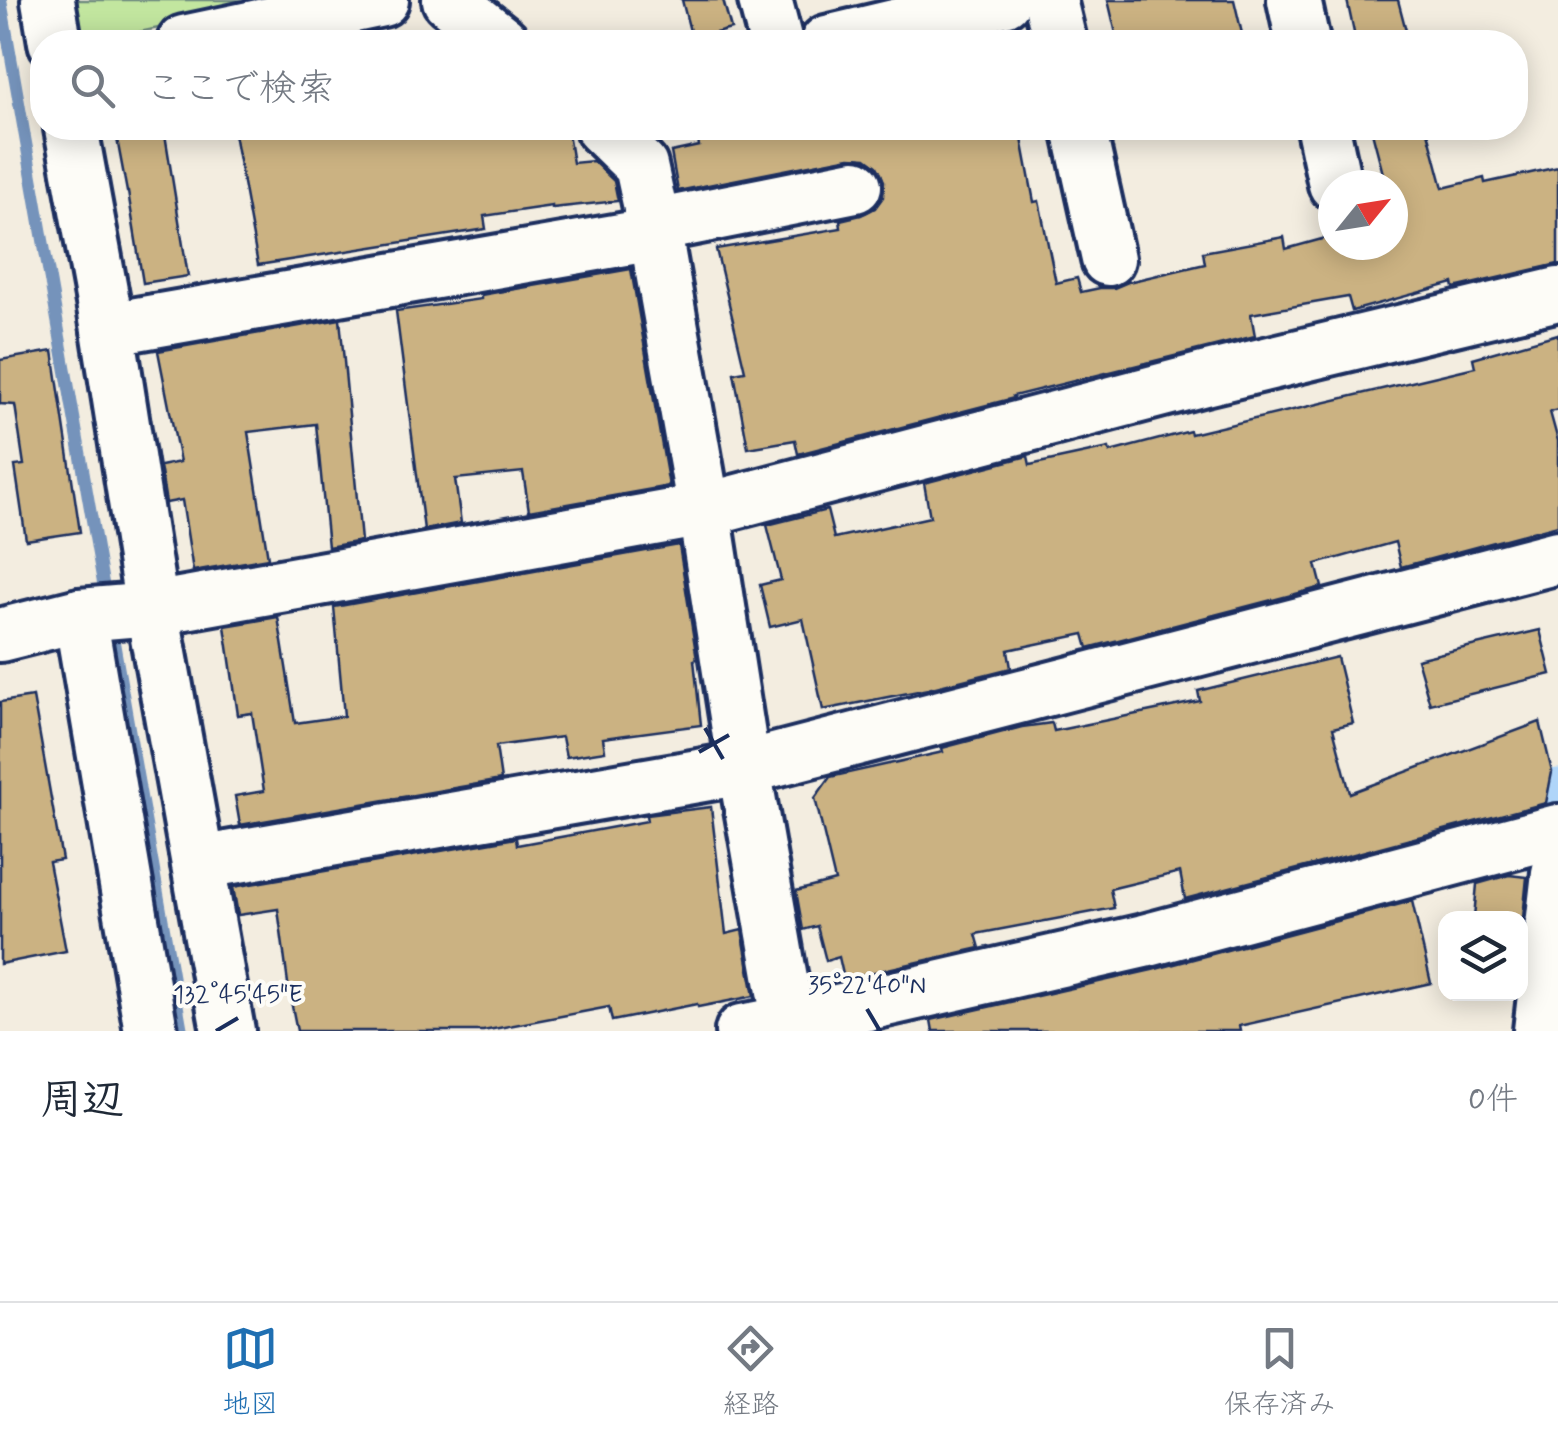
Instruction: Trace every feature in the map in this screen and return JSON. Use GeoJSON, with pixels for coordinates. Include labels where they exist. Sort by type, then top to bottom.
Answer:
{"type":"FeatureCollection","features":[{"type":"Feature","properties":{"kind":"street"},"geometry":{"type":"LineString","coordinates":[[48,0],[53,30]]}},
{"type":"Feature","properties":{"kind":"street"},"geometry":{"type":"LineString","coordinates":[[241,30],[382,0]]}},
{"type":"Feature","properties":{"kind":"street"},"geometry":{"type":"LineString","coordinates":[[449,0],[487,30]]}},
{"type":"Feature","properties":{"kind":"street"},"geometry":{"type":"LineString","coordinates":[[765,0],[773,30]]}},
{"type":"Feature","properties":{"kind":"street"},"geometry":{"type":"LineString","coordinates":[[878,30],[1004,0]]}},
{"type":"Feature","properties":{"kind":"street"},"geometry":{"type":"LineString","coordinates":[[1050,0],[1057,30]]}},
{"type":"Feature","properties":{"kind":"street"},"geometry":{"type":"LineString","coordinates":[[1294,0],[1301,30]]}},
{"type":"Feature","properties":{"kind":"street"},"geometry":{"type":"LineString","coordinates":[[73,140],[228,1031]]}},
{"type":"Feature","properties":{"kind":"street"},"geometry":{"type":"LineString","coordinates":[[614,140],[641,166],[654,230],[704,510],[744,768],[774,1028],[1144,941],[1558,831]]}},
{"type":"Feature","properties":{"kind":"street"},"geometry":{"type":"LineString","coordinates":[[1081,140],[1108,259]]}},
{"type":"Feature","properties":{"kind":"street"},"geometry":{"type":"LineString","coordinates":[[1325,140],[1332,170]]}},
{"type":"Feature","properties":{"kind":"street"},"geometry":{"type":"LineString","coordinates":[[108,329],[654,230],[855,186]]}},
{"type":"Feature","properties":{"kind":"street"},"geometry":{"type":"LineString","coordinates":[[2,622],[152,609],[704,510],[1204,380],[1558,294]]}},
{"type":"Feature","properties":{"kind":"street"},"geometry":{"type":"LineString","coordinates":[[198,862],[744,768],[1558,557]]}},
{"type":"Feature","properties":{"kind":"street"},"geometry":{"type":"LineString","coordinates":[[80,616],[150,1031]]}},
{"type":"Feature","properties":{"kind":"street"},"geometry":{"type":"LineString","coordinates":[[1540,1031],[1558,873]]}},
{"type":"Feature","properties":{"kind":"green space"},"geometry":{"type":"Polygon","coordinates":[[[64,0],[292,0],[149,30],[69,28],[64,0]]]}},
{"type":"Feature","properties":{"kind":"building"},"geometry":{"type":"Polygon","coordinates":[[[682,0],[723,0],[731,29],[690,30],[682,0]]]}},
{"type":"Feature","properties":{"kind":"building"},"geometry":{"type":"Polygon","coordinates":[[[1108,0],[1234,0],[1241,30],[1115,30],[1108,0]]]}},
{"type":"Feature","properties":{"kind":"building"},"geometry":{"type":"Polygon","coordinates":[[[1347,0],[1398,0],[1406,30],[1353,30],[1347,0]]]}},
{"type":"Feature","properties":{"kind":"building"},"geometry":{"type":"Polygon","coordinates":[[[117,140],[166,140],[188,276],[143,283],[117,140]]]}},
{"type":"Feature","properties":{"kind":"building"},"geometry":{"type":"Polygon","coordinates":[[[235,140],[569,140],[573,163],[593,161],[614,181],[618,201],[484,216],[486,229],[258,265],[235,140]]]}},
{"type":"Feature","properties":{"kind":"building"},"geometry":{"type":"Polygon","coordinates":[[[698,140],[1022,140],[1056,283],[1077,278],[1081,292],[1114,288],[1205,264],[1203,252],[1284,237],[1286,249],[1318,240],[1318,260],[1408,260],[1408,170],[1382,170],[1374,140],[1430,140],[1443,188],[1558,167],[1558,264],[1454,288],[1453,283],[1352,311],[1348,297],[1251,314],[1255,336],[798,454],[795,440],[748,448],[734,373],[745,371],[716,249],[841,228],[840,220],[875,208],[883,197],[884,181],[877,166],[866,158],[850,157],[678,191],[671,152],[699,146],[698,140]]]}},
{"type":"Feature","properties":{"kind":"building"},"geometry":{"type":"Polygon","coordinates":[[[631,269],[669,486],[529,511],[523,472],[455,479],[461,523],[424,530],[396,311],[481,299],[481,295],[631,269]]]}},
{"type":"Feature","properties":{"kind":"building"},"geometry":{"type":"Polygon","coordinates":[[[340,319],[361,541],[328,547],[316,424],[248,432],[268,558],[193,571],[182,500],[166,503],[160,466],[180,462],[158,351],[340,319]]]}},
{"type":"Feature","properties":{"kind":"building"},"geometry":{"type":"Polygon","coordinates":[[[1558,334],[1558,410],[1550,412],[1558,441],[1558,525],[1401,567],[1395,542],[1316,564],[1322,587],[1088,648],[1084,634],[1008,650],[1011,668],[823,710],[803,619],[770,627],[760,585],[781,580],[767,525],[827,510],[834,538],[930,517],[924,483],[1028,456],[1030,465],[1109,448],[1110,452],[1190,431],[1191,434],[1475,367],[1473,358],[1558,334]]]}},
{"type":"Feature","properties":{"kind":"building"},"geometry":{"type":"Polygon","coordinates":[[[53,351],[80,532],[26,540],[15,466],[24,465],[15,405],[0,404],[0,360],[53,351]]]}},
{"type":"Feature","properties":{"kind":"building"},"geometry":{"type":"Polygon","coordinates":[[[679,545],[697,659],[694,660],[701,725],[603,738],[605,751],[566,757],[562,737],[496,746],[501,780],[240,825],[235,796],[264,791],[252,713],[238,715],[225,626],[278,617],[295,723],[344,716],[334,607],[679,545]]]}},
{"type":"Feature","properties":{"kind":"building"},"geometry":{"type":"Polygon","coordinates":[[[1540,630],[1551,674],[1430,704],[1417,659],[1540,630]]]}},
{"type":"Feature","properties":{"kind":"building"},"geometry":{"type":"Polygon","coordinates":[[[1337,657],[1353,723],[1333,728],[1350,793],[1540,722],[1552,772],[1546,803],[1185,899],[1180,872],[1110,889],[1114,908],[976,934],[980,948],[844,979],[839,957],[826,961],[817,926],[803,930],[796,891],[835,881],[815,798],[830,777],[943,752],[942,748],[1022,727],[1052,723],[1054,731],[1200,701],[1198,691],[1337,657]]]}},
{"type":"Feature","properties":{"kind":"building"},"geometry":{"type":"Polygon","coordinates":[[[33,697],[62,860],[49,862],[66,951],[0,964],[0,702],[33,697]]]}},
{"type":"Feature","properties":{"kind":"building"},"geometry":{"type":"Polygon","coordinates":[[[711,807],[726,934],[742,930],[754,996],[612,1021],[609,1007],[483,1031],[297,1031],[278,909],[238,915],[233,887],[516,838],[517,845],[647,821],[646,815],[711,807]]]}},
{"type":"Feature","properties":{"kind":"building"},"geometry":{"type":"Polygon","coordinates":[[[1509,875],[1527,877],[1524,911],[1475,911],[1477,884],[1509,875]]]}},
{"type":"Feature","properties":{"kind":"building"},"geometry":{"type":"Polygon","coordinates":[[[1412,901],[1431,983],[1239,1026],[1240,1031],[933,1031],[931,1020],[1152,970],[1412,901]]]}},
{"type":"Feature","properties":{"kind":"waterway"},"geometry":{"type":"LineString","coordinates":[[1,0],[106,600]]}},
{"type":"Feature","properties":{"kind":"waterway"},"geometry":{"type":"LineString","coordinates":[[111,625],[182,1031]]}},
{"type":"Feature","properties":{"kind":"waterway"},"geometry":{"type":"LineString","coordinates":[[1549,865],[1558,791]]}}]}
